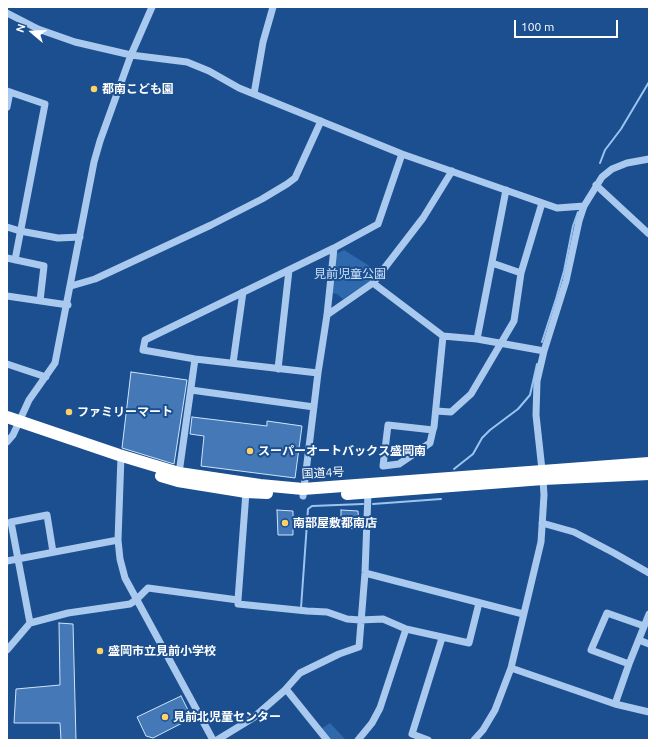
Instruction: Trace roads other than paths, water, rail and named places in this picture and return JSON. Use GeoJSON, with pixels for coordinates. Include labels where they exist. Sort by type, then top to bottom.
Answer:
{"type":"FeatureCollection","features":[{"type":"Feature","properties":{"kind":"highway","name":"国道4号"},"geometry":{"type":"LineString","coordinates":[[7,417],[14,425],[121,460],[178,481],[246,492],[368,493],[649,463]]}},
{"type":"Feature","properties":{"kind":"highway","name":"国道4号"},"geometry":{"type":"LineString","coordinates":[[121,460],[179,473],[303,493],[543,475],[649,474]]}},
{"type":"Feature","properties":{"kind":"street"},"geometry":{"type":"LineString","coordinates":[[7,442],[14,425],[29,400],[55,363],[68,305],[94,162],[131,55],[152,7]]}},
{"type":"Feature","properties":{"kind":"street"},"geometry":{"type":"LineString","coordinates":[[254,94],[263,42],[273,7]]}},
{"type":"Feature","properties":{"kind":"street"},"geometry":{"type":"LineString","coordinates":[[7,13],[38,29],[75,42],[131,55],[186,62],[209,71],[239,88],[402,154],[557,208],[584,206]]}},
{"type":"Feature","properties":{"kind":"street"},"geometry":{"type":"LineString","coordinates":[[7,107],[8,91],[45,104],[15,260]]}},
{"type":"Feature","properties":{"kind":"street"},"geometry":{"type":"LineString","coordinates":[[71,286],[95,279],[170,244],[262,199],[287,184],[295,178],[321,121]]}},
{"type":"Feature","properties":{"kind":"street"},"geometry":{"type":"LineString","coordinates":[[318,373],[195,359],[143,350],[145,340],[334,248],[378,224],[402,154]]}},
{"type":"Feature","properties":{"kind":"street"},"geometry":{"type":"LineString","coordinates":[[474,740],[483,730],[495,710],[510,668],[541,542],[543,475],[536,415],[537,381],[544,351],[566,281],[579,221],[584,206],[602,177],[612,169],[627,163],[649,159]]}},
{"type":"Feature","properties":{"kind":"street"},"geometry":{"type":"LineString","coordinates":[[327,315],[373,283],[423,218],[452,172]]}},
{"type":"Feature","properties":{"kind":"street"},"geometry":{"type":"LineString","coordinates":[[596,185],[649,234]]}},
{"type":"Feature","properties":{"kind":"street"},"geometry":{"type":"LineString","coordinates":[[477,339],[506,190]]}},
{"type":"Feature","properties":{"kind":"street"},"geometry":{"type":"LineString","coordinates":[[436,411],[451,412],[471,394],[514,322],[521,272],[542,202]]}},
{"type":"Feature","properties":{"kind":"street"},"geometry":{"type":"LineString","coordinates":[[7,227],[58,238],[80,237]]}},
{"type":"Feature","properties":{"kind":"street"},"geometry":{"type":"LineString","coordinates":[[303,493],[327,315],[334,248]]}},
{"type":"Feature","properties":{"kind":"street"},"geometry":{"type":"LineString","coordinates":[[7,258],[44,266],[40,301]]}},
{"type":"Feature","properties":{"kind":"street"},"geometry":{"type":"LineString","coordinates":[[492,263],[521,272]]}},
{"type":"Feature","properties":{"kind":"street"},"geometry":{"type":"LineString","coordinates":[[278,369],[289,270]]}},
{"type":"Feature","properties":{"kind":"street"},"geometry":{"type":"LineString","coordinates":[[373,283],[443,336],[477,339],[544,351]]}},
{"type":"Feature","properties":{"kind":"street"},"geometry":{"type":"LineString","coordinates":[[233,363],[243,292]]}},
{"type":"Feature","properties":{"kind":"street"},"geometry":{"type":"LineString","coordinates":[[7,296],[68,305]]}},
{"type":"Feature","properties":{"kind":"street"},"geometry":{"type":"LineString","coordinates":[[433,430],[388,425],[383,466],[399,464],[430,442],[433,430],[436,411],[443,336]]}},
{"type":"Feature","properties":{"kind":"street"},"geometry":{"type":"LineString","coordinates":[[179,473],[195,359]]}},
{"type":"Feature","properties":{"kind":"street"},"geometry":{"type":"LineString","coordinates":[[7,364],[46,377]]}},
{"type":"Feature","properties":{"kind":"street"},"geometry":{"type":"LineString","coordinates":[[191,390],[314,407]]}},
{"type":"Feature","properties":{"kind":"street"},"geometry":{"type":"LineString","coordinates":[[121,460],[118,540],[120,559],[125,578],[213,740]]}},
{"type":"Feature","properties":{"kind":"street"},"geometry":{"type":"LineString","coordinates":[[246,492],[238,604],[327,612],[347,619],[360,620],[383,618],[406,629],[469,643],[479,602]]}},
{"type":"Feature","properties":{"kind":"street"},"geometry":{"type":"LineString","coordinates":[[217,740],[253,718],[286,689],[300,673],[339,654],[359,647],[368,493]]}},
{"type":"Feature","properties":{"kind":"street"},"geometry":{"type":"LineString","coordinates":[[30,623],[11,522],[48,515],[53,552]]}},
{"type":"Feature","properties":{"kind":"street"},"geometry":{"type":"LineString","coordinates":[[542,523],[574,532],[649,573]]}},
{"type":"Feature","properties":{"kind":"street"},"geometry":{"type":"LineString","coordinates":[[7,561],[118,540]]}},
{"type":"Feature","properties":{"kind":"street"},"geometry":{"type":"LineString","coordinates":[[364,573],[523,614]]}},
{"type":"Feature","properties":{"kind":"street"},"geometry":{"type":"LineString","coordinates":[[8,648],[30,623],[68,613],[130,604],[148,588],[238,600]]}},
{"type":"Feature","properties":{"kind":"street"},"geometry":{"type":"LineString","coordinates":[[629,664],[591,650],[608,613],[644,626]]}},
{"type":"Feature","properties":{"kind":"street"},"geometry":{"type":"LineString","coordinates":[[615,704],[649,614]]}},
{"type":"Feature","properties":{"kind":"street"},"geometry":{"type":"LineString","coordinates":[[358,740],[372,723],[380,708],[406,629]]}},
{"type":"Feature","properties":{"kind":"street"},"geometry":{"type":"LineString","coordinates":[[428,740],[412,734],[442,638]]}},
{"type":"Feature","properties":{"kind":"street"},"geometry":{"type":"LineString","coordinates":[[639,640],[649,644]]}},
{"type":"Feature","properties":{"kind":"street"},"geometry":{"type":"LineString","coordinates":[[510,668],[615,704],[649,712]]}},
{"type":"Feature","properties":{"kind":"street"},"geometry":{"type":"LineString","coordinates":[[286,689],[327,740]]}},
{"type":"Feature","properties":{"kind":"waterway"},"geometry":{"type":"LineString","coordinates":[[600,163],[605,150],[621,129],[649,82]]}},
{"type":"Feature","properties":{"kind":"waterway"},"geometry":{"type":"LineString","coordinates":[[542,342],[564,271],[573,226],[578,212]]}},
{"type":"Feature","properties":{"kind":"waterway"},"geometry":{"type":"LineString","coordinates":[[454,469],[473,454],[482,438],[490,430],[518,409],[530,395],[537,364]]}},
{"type":"Feature","properties":{"kind":"waterway"},"geometry":{"type":"LineString","coordinates":[[373,504],[441,499]]}},
{"type":"Feature","properties":{"kind":"waterway"},"geometry":{"type":"LineString","coordinates":[[301,608],[308,509],[312,506],[363,504]]}},
{"type":"Feature","properties":{"kind":"place","name":"都南こども園"},"geometry":{"type":"Point","coordinates":[94,89]}},
{"type":"Feature","properties":{"kind":"place","name":"ファミリーマート"},"geometry":{"type":"Point","coordinates":[69,412]}},
{"type":"Feature","properties":{"kind":"place","name":"スーパーオートバックス盛岡南"},"geometry":{"type":"Point","coordinates":[250,451]}},
{"type":"Feature","properties":{"kind":"place","name":"南部屋敷都南店"},"geometry":{"type":"Point","coordinates":[285,523]}},
{"type":"Feature","properties":{"kind":"place","name":"盛岡市立見前小学校"},"geometry":{"type":"Point","coordinates":[100,651]}},
{"type":"Feature","properties":{"kind":"place","name":"見前北児童センター"},"geometry":{"type":"Point","coordinates":[165,717]}},
{"type":"Feature","properties":{"kind":"park label","name":"見前児童公園"},"geometry":{"type":"Point","coordinates":[350,274]}}]}
